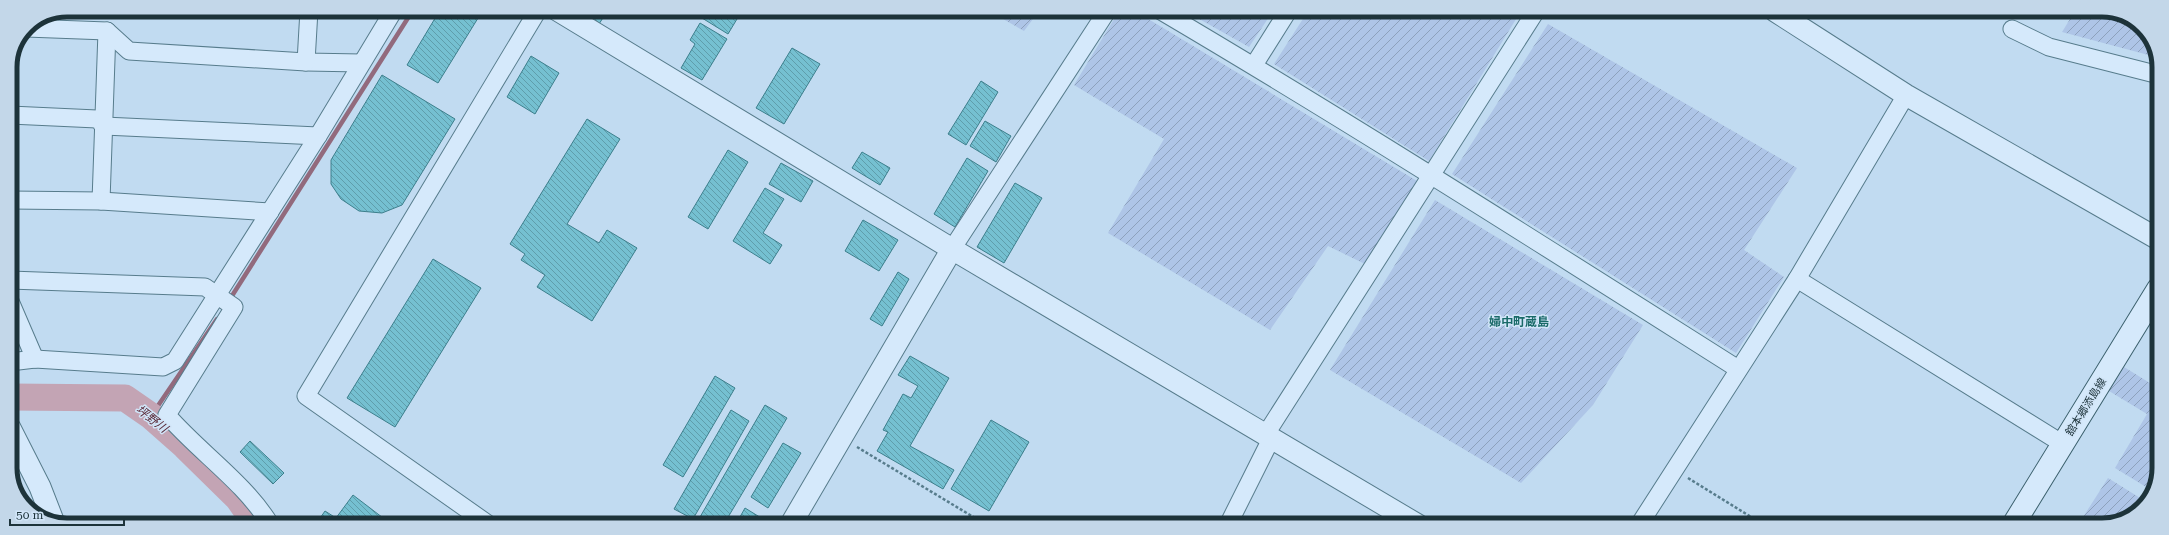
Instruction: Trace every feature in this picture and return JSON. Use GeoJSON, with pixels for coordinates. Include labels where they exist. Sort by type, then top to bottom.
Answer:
{"type":"FeatureCollection","features":[{"type":"Feature","properties":{"kind":"main road","name":"舘本郷添島線"},"geometry":{"type":"LineString","coordinates":[[2017,518],[2152,300]]}},
{"type":"Feature","properties":{"kind":"street"},"geometry":{"type":"LineString","coordinates":[[306,62],[309,17]]}},
{"type":"Feature","properties":{"kind":"street"},"geometry":{"type":"LineString","coordinates":[[17,361],[35,360],[163,367],[175,361],[216,294],[318,136],[390,17]]}},
{"type":"Feature","properties":{"kind":"street"},"geometry":{"type":"LineString","coordinates":[[479,518],[306,396],[534,17]]}},
{"type":"Feature","properties":{"kind":"street"},"geometry":{"type":"LineString","coordinates":[[570,17],[952,249],[1406,518]]}},
{"type":"Feature","properties":{"kind":"street"},"geometry":{"type":"LineString","coordinates":[[795,518],[952,249],[1103,17]]}},
{"type":"Feature","properties":{"kind":"street"},"geometry":{"type":"LineString","coordinates":[[1171,17],[1254,65],[1738,369]]}},
{"type":"Feature","properties":{"kind":"street"},"geometry":{"type":"LineString","coordinates":[[1254,65],[1284,17]]}},
{"type":"Feature","properties":{"kind":"street"},"geometry":{"type":"LineString","coordinates":[[1231,518],[1269,436],[1532,17]]}},
{"type":"Feature","properties":{"kind":"street"},"geometry":{"type":"LineString","coordinates":[[1784,17],[1906,95],[2152,236]]}},
{"type":"Feature","properties":{"kind":"street"},"geometry":{"type":"LineString","coordinates":[[36,28],[107,31],[129,51],[306,62],[361,63]]}},
{"type":"Feature","properties":{"kind":"street"},"geometry":{"type":"LineString","coordinates":[[2012,29],[2049,47],[2152,73]]}},
{"type":"Feature","properties":{"kind":"street"},"geometry":{"type":"LineString","coordinates":[[101,201],[107,31]]}},
{"type":"Feature","properties":{"kind":"street"},"geometry":{"type":"LineString","coordinates":[[1643,518],[1797,279],[1906,95]]}},
{"type":"Feature","properties":{"kind":"street"},"geometry":{"type":"LineString","coordinates":[[17,115],[96,119],[104,126],[318,136]]}},
{"type":"Feature","properties":{"kind":"street"},"geometry":{"type":"LineString","coordinates":[[17,200],[101,201],[270,212]]}},
{"type":"Feature","properties":{"kind":"street"},"geometry":{"type":"LineString","coordinates":[[1797,279],[2063,444]]}},
{"type":"Feature","properties":{"kind":"street"},"geometry":{"type":"LineString","coordinates":[[17,280],[205,287],[234,306],[167,415],[182,433],[232,476],[265,518]]}},
{"type":"Feature","properties":{"kind":"street"},"geometry":{"type":"LineString","coordinates":[[17,318],[35,360]]}},
{"type":"Feature","properties":{"kind":"street"},"geometry":{"type":"LineString","coordinates":[[17,442],[40,487],[51,515]]}},
{"type":"Feature","properties":{"kind":"path"},"geometry":{"type":"LineString","coordinates":[[842,438],[975,518]]}},
{"type":"Feature","properties":{"kind":"path"},"geometry":{"type":"LineString","coordinates":[[1674,470],[1753,518]]}},
{"type":"Feature","properties":{"kind":"shaded area"},"geometry":{"type":"Polygon","coordinates":[[[1000,17],[1034,17],[1024,31],[1000,17]]]}},
{"type":"Feature","properties":{"kind":"shaded area"},"geometry":{"type":"Polygon","coordinates":[[[1115,17],[1145,17],[1417,181],[1365,264],[1328,246],[1270,330],[1108,233],[1164,139],[1074,85],[1115,17]]]}},
{"type":"Feature","properties":{"kind":"shaded area"},"geometry":{"type":"Polygon","coordinates":[[[1196,17],[1269,17],[1249,47],[1196,17]]]}},
{"type":"Feature","properties":{"kind":"shaded area"},"geometry":{"type":"Polygon","coordinates":[[[1304,17],[1517,17],[1429,161],[1274,64],[1304,17]]]}},
{"type":"Feature","properties":{"kind":"shaded area"},"geometry":{"type":"Polygon","coordinates":[[[2071,17],[2112,18],[2135,29],[2145,42],[2151,56],[2062,32],[2071,17]]]}},
{"type":"Feature","properties":{"kind":"shaded area"},"geometry":{"type":"Polygon","coordinates":[[[1548,24],[1797,168],[1744,250],[1784,277],[1736,353],[1452,174],[1548,24]]]}},
{"type":"Feature","properties":{"kind":"shaded area"},"geometry":{"type":"Polygon","coordinates":[[[1435,200],[1643,325],[1593,405],[1521,483],[1330,370],[1435,200]]]}},
{"type":"Feature","properties":{"kind":"shaded area"},"geometry":{"type":"Polygon","coordinates":[[[2124,367],[2152,384],[2152,468],[2151,478],[2148,488],[2115,468],[2147,414],[2109,391],[2124,367]]]}},
{"type":"Feature","properties":{"kind":"shaded area"},"geometry":{"type":"Polygon","coordinates":[[[2108,478],[2141,499],[2135,506],[2127,511],[2112,517],[2082,518],[2108,478]]]}},
{"type":"Feature","properties":{"kind":"building"},"geometry":{"type":"Polygon","coordinates":[[[436,17],[479,17],[438,83],[407,65],[436,17]]]}},
{"type":"Feature","properties":{"kind":"building"},"geometry":{"type":"Polygon","coordinates":[[[588,17],[604,17],[599,24],[588,17]]]}},
{"type":"Feature","properties":{"kind":"building"},"geometry":{"type":"Polygon","coordinates":[[[700,17],[738,17],[728,34],[700,17]]]}},
{"type":"Feature","properties":{"kind":"building"},"geometry":{"type":"Polygon","coordinates":[[[700,23],[727,39],[702,80],[681,68],[695,44],[690,40],[700,23]]]}},
{"type":"Feature","properties":{"kind":"building"},"geometry":{"type":"Polygon","coordinates":[[[792,48],[820,64],[784,124],[756,108],[792,48]]]}},
{"type":"Feature","properties":{"kind":"building"},"geometry":{"type":"Polygon","coordinates":[[[531,56],[559,73],[535,114],[507,97],[531,56]]]}},
{"type":"Feature","properties":{"kind":"building"},"geometry":{"type":"Polygon","coordinates":[[[382,75],[455,119],[402,205],[382,213],[359,211],[341,199],[331,184],[331,160],[382,75]]]}},
{"type":"Feature","properties":{"kind":"building"},"geometry":{"type":"Polygon","coordinates":[[[981,81],[998,92],[966,145],[948,134],[981,81]]]}},
{"type":"Feature","properties":{"kind":"building"},"geometry":{"type":"Polygon","coordinates":[[[587,119],[620,139],[567,224],[599,243],[607,230],[637,248],[592,321],[537,287],[545,275],[521,260],[525,254],[510,244],[587,119]]]}},
{"type":"Feature","properties":{"kind":"building"},"geometry":{"type":"Polygon","coordinates":[[[985,121],[1011,136],[996,162],[970,146],[985,121]]]}},
{"type":"Feature","properties":{"kind":"building"},"geometry":{"type":"Polygon","coordinates":[[[728,150],[748,162],[708,229],[688,217],[728,150]]]}},
{"type":"Feature","properties":{"kind":"building"},"geometry":{"type":"Polygon","coordinates":[[[862,152],[890,168],[880,185],[852,168],[862,152]]]}},
{"type":"Feature","properties":{"kind":"building"},"geometry":{"type":"Polygon","coordinates":[[[967,158],[988,171],[955,227],[934,214],[967,158]]]}},
{"type":"Feature","properties":{"kind":"building"},"geometry":{"type":"Polygon","coordinates":[[[781,163],[813,181],[801,202],[769,184],[781,163]]]}},
{"type":"Feature","properties":{"kind":"building"},"geometry":{"type":"Polygon","coordinates":[[[1015,183],[1042,198],[1004,263],[977,247],[1015,183]]]}},
{"type":"Feature","properties":{"kind":"building"},"geometry":{"type":"Polygon","coordinates":[[[765,188],[784,199],[763,233],[782,245],[770,264],[733,241],[765,188]]]}},
{"type":"Feature","properties":{"kind":"building"},"geometry":{"type":"Polygon","coordinates":[[[863,220],[898,240],[879,271],[845,251],[863,220]]]}},
{"type":"Feature","properties":{"kind":"building"},"geometry":{"type":"Polygon","coordinates":[[[433,259],[481,288],[395,427],[347,398],[433,259]]]}},
{"type":"Feature","properties":{"kind":"building"},"geometry":{"type":"Polygon","coordinates":[[[898,272],[909,279],[882,326],[870,319],[898,272]]]}},
{"type":"Feature","properties":{"kind":"building"},"geometry":{"type":"Polygon","coordinates":[[[910,356],[949,378],[910,446],[954,470],[943,489],[877,451],[888,432],[883,430],[903,394],[911,398],[918,386],[898,375],[910,356]]]}},
{"type":"Feature","properties":{"kind":"building"},"geometry":{"type":"Polygon","coordinates":[[[715,376],[735,388],[683,477],[663,465],[715,376]]]}},
{"type":"Feature","properties":{"kind":"building"},"geometry":{"type":"Polygon","coordinates":[[[765,405],[787,418],[728,518],[700,517],[765,405]]]}},
{"type":"Feature","properties":{"kind":"building"},"geometry":{"type":"Polygon","coordinates":[[[731,410],[749,421],[694,518],[674,509],[731,410]]]}},
{"type":"Feature","properties":{"kind":"building"},"geometry":{"type":"Polygon","coordinates":[[[991,420],[1029,442],[989,511],[951,489],[991,420]]]}},
{"type":"Feature","properties":{"kind":"building"},"geometry":{"type":"Polygon","coordinates":[[[250,441],[284,473],[273,484],[240,452],[250,441]]]}},
{"type":"Feature","properties":{"kind":"building"},"geometry":{"type":"Polygon","coordinates":[[[783,443],[801,453],[768,508],[751,497],[783,443]]]}},
{"type":"Feature","properties":{"kind":"building"},"geometry":{"type":"Polygon","coordinates":[[[353,495],[383,518],[336,518],[353,495]]]}},
{"type":"Feature","properties":{"kind":"building"},"geometry":{"type":"Polygon","coordinates":[[[745,508],[761,518],[739,518],[745,508]]]}},
{"type":"Feature","properties":{"kind":"building"},"geometry":{"type":"Polygon","coordinates":[[[325,511],[336,518],[320,518],[325,511]]]}},
{"type":"Feature","properties":{"kind":"waterway"},"geometry":{"type":"LineString","coordinates":[[230,299],[409,17]]}},
{"type":"Feature","properties":{"kind":"waterway"},"geometry":{"type":"LineString","coordinates":[[151,416],[217,319]]}},
{"type":"Feature","properties":{"kind":"waterway","name":"坪野川"},"geometry":{"type":"LineString","coordinates":[[17,397],[125,398],[151,416],[185,446],[238,498],[252,518]]}},
{"type":"Feature","properties":{"kind":"district","name":"婦中町蔵島"},"geometry":{"type":"Point","coordinates":[1519,322]}}]}
